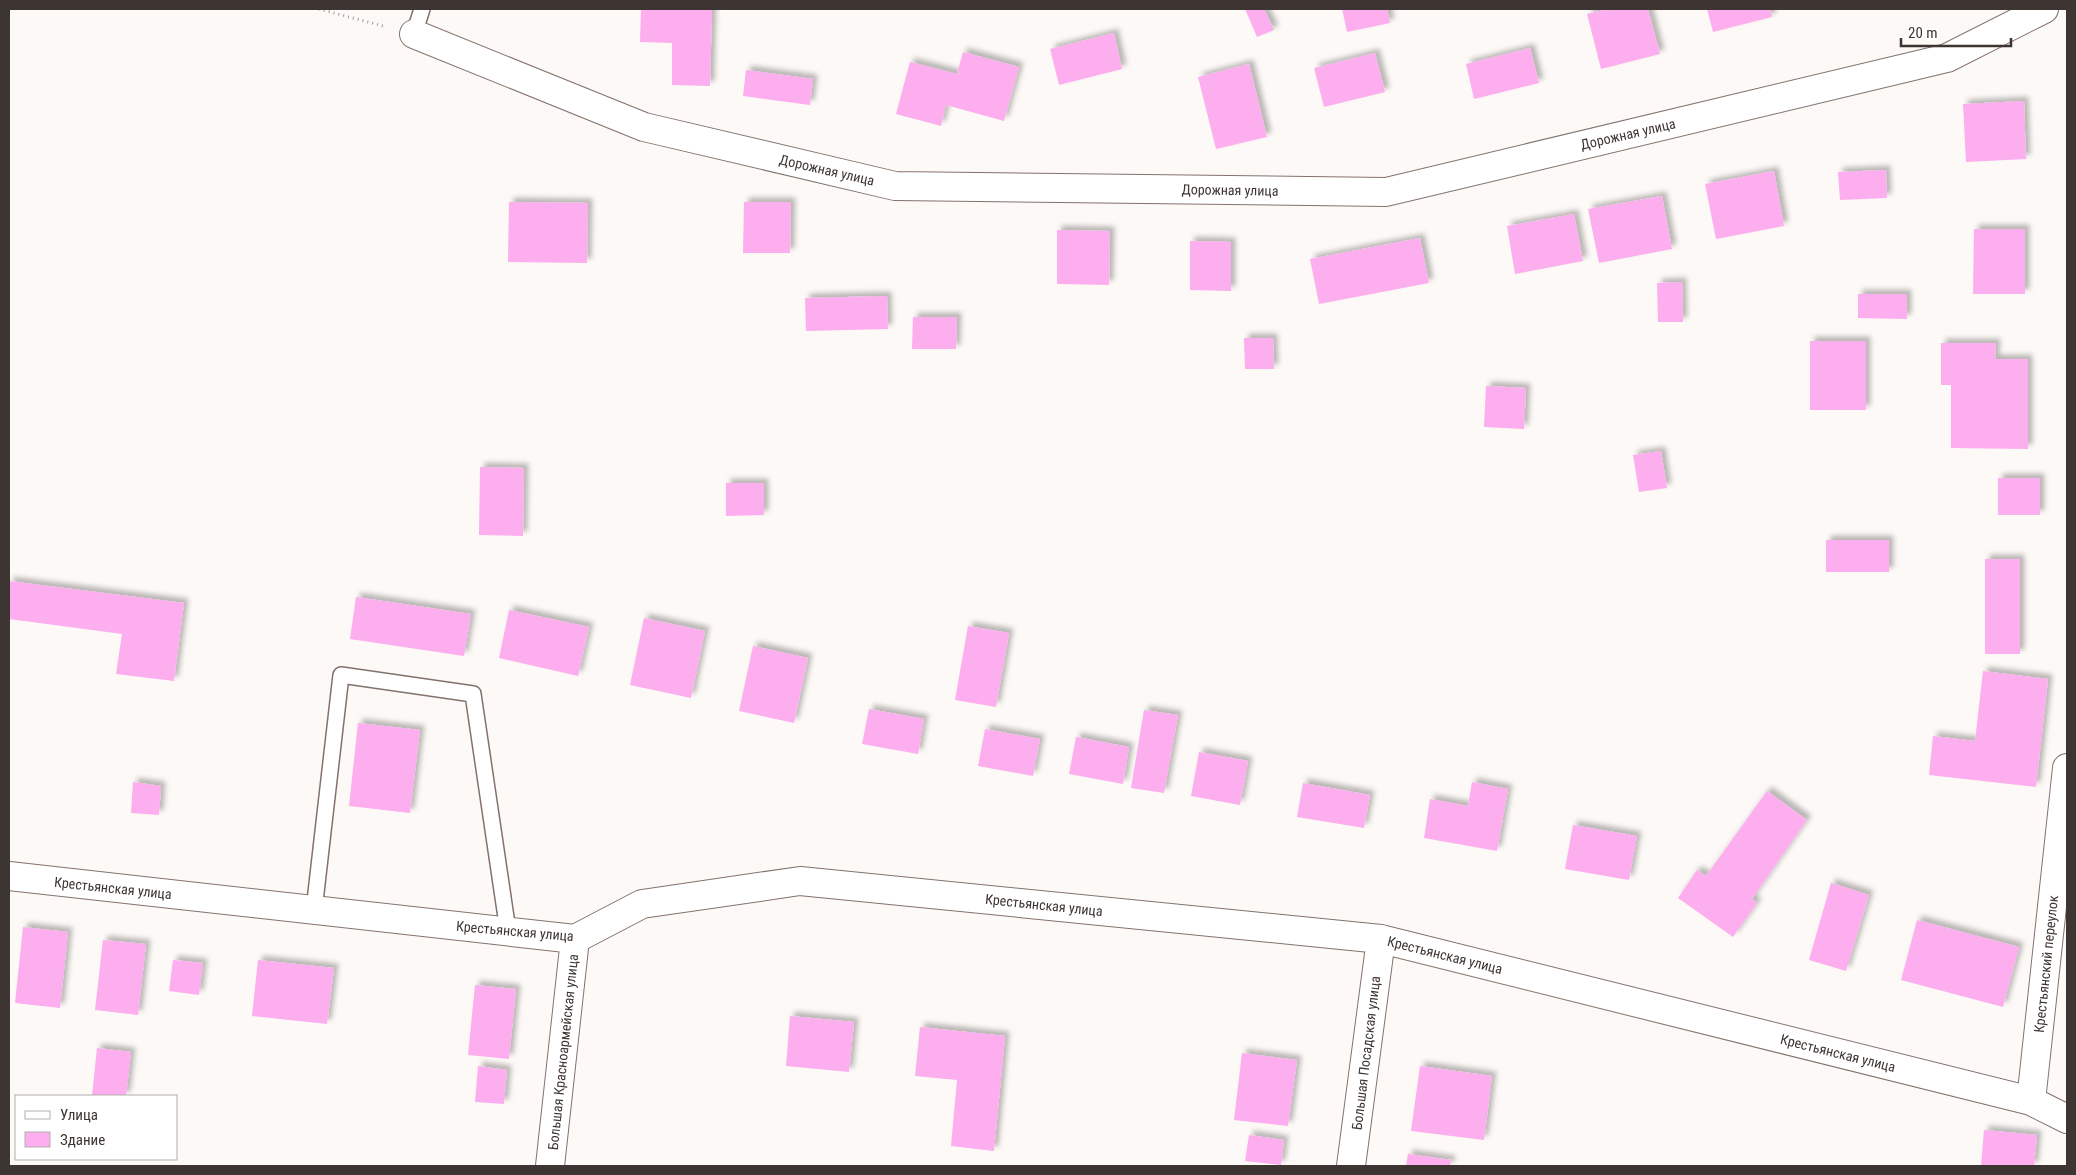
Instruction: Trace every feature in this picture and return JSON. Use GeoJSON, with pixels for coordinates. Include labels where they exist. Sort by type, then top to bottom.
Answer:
{"type":"FeatureCollection","features":[{"type":"Feature","properties":{"kind":"street","name":"Дорожная улица"},"geometry":{"type":"LineString","coordinates":[[418,21],[644,127],[895,186],[1386,192],[1947,58],[2044,9]]}},
{"type":"Feature","properties":{"kind":"street","name":"Крестьянский переулок"},"geometry":{"type":"LineString","coordinates":[[2031,1100],[2067,768]]}},
{"type":"Feature","properties":{"kind":"street","name":"Крестьянская улица"},"geometry":{"type":"LineString","coordinates":[[9,876],[575,939],[642,904],[800,881],[1381,939],[2031,1100],[2067,1119]]}},
{"type":"Feature","properties":{"kind":"street","name":"Большая Красноармейская улица"},"geometry":{"type":"LineString","coordinates":[[550,1166],[575,939]]}},
{"type":"Feature","properties":{"kind":"street","name":"Большая Посадская улица"},"geometry":{"type":"LineString","coordinates":[[1351,1166],[1381,939]]}},
{"type":"Feature","properties":{"kind":"lane"},"geometry":{"type":"LineString","coordinates":[[314,910],[341,675],[473,694],[508,931]]}},
{"type":"Feature","properties":{"kind":"path"},"geometry":{"type":"LineString","coordinates":[[319,9],[418,21]]}},
{"type":"Feature","properties":{"kind":"building"},"geometry":{"type":"Polygon","coordinates":[[[641,9],[712,9],[710,86],[672,85],[672,43],[640,42],[641,9]]]}},
{"type":"Feature","properties":{"kind":"building"},"geometry":{"type":"Polygon","coordinates":[[[1245,9],[1264,9],[1274,30],[1257,37],[1245,9]]]}},
{"type":"Feature","properties":{"kind":"building"},"geometry":{"type":"Polygon","coordinates":[[[1342,9],[1387,9],[1390,23],[1347,32],[1342,9]]]}},
{"type":"Feature","properties":{"kind":"building"},"geometry":{"type":"Polygon","coordinates":[[[1609,9],[1648,9],[1660,54],[1601,69],[1587,14],[1609,9]]]}},
{"type":"Feature","properties":{"kind":"building"},"geometry":{"type":"Polygon","coordinates":[[[1707,9],[1770,9],[1772,17],[1713,32],[1707,9]]]}},
{"type":"Feature","properties":{"kind":"building"},"geometry":{"type":"Polygon","coordinates":[[[1114,33],[1122,69],[1059,85],[1050,49],[1114,33]]]}},
{"type":"Feature","properties":{"kind":"building"},"geometry":{"type":"Polygon","coordinates":[[[1530,48],[1539,83],[1474,99],[1466,64],[1530,48]]]}},
{"type":"Feature","properties":{"kind":"building"},"geometry":{"type":"Polygon","coordinates":[[[963,52],[1019,67],[1004,121],[946,105],[941,126],[896,114],[910,62],[957,74],[963,52]]]}},
{"type":"Feature","properties":{"kind":"building"},"geometry":{"type":"Polygon","coordinates":[[[1375,53],[1385,92],[1324,107],[1314,68],[1375,53]]]}},
{"type":"Feature","properties":{"kind":"building"},"geometry":{"type":"Polygon","coordinates":[[[1249,64],[1267,137],[1216,149],[1198,77],[1249,64]]]}},
{"type":"Feature","properties":{"kind":"building"},"geometry":{"type":"Polygon","coordinates":[[[746,70],[813,79],[810,105],[743,96],[746,70]]]}},
{"type":"Feature","properties":{"kind":"building"},"geometry":{"type":"Polygon","coordinates":[[[2024,101],[2026,159],[1966,162],[1963,104],[2024,101]]]}},
{"type":"Feature","properties":{"kind":"building"},"geometry":{"type":"Polygon","coordinates":[[[1886,170],[1887,198],[1840,200],[1838,172],[1886,170]]]}},
{"type":"Feature","properties":{"kind":"building"},"geometry":{"type":"Polygon","coordinates":[[[1774,171],[1784,226],[1716,239],[1705,184],[1774,171]]]}},
{"type":"Feature","properties":{"kind":"building"},"geometry":{"type":"Polygon","coordinates":[[[1662,196],[1672,249],[1599,263],[1588,209],[1662,196]]]}},
{"type":"Feature","properties":{"kind":"building"},"geometry":{"type":"Polygon","coordinates":[[[509,202],[588,203],[587,263],[508,262],[509,202]]]}},
{"type":"Feature","properties":{"kind":"building"},"geometry":{"type":"Polygon","coordinates":[[[744,202],[791,202],[790,253],[743,253],[744,202]]]}},
{"type":"Feature","properties":{"kind":"building"},"geometry":{"type":"Polygon","coordinates":[[[1574,214],[1583,261],[1515,274],[1507,226],[1574,214]]]}},
{"type":"Feature","properties":{"kind":"building"},"geometry":{"type":"Polygon","coordinates":[[[1974,229],[2025,229],[2025,294],[1973,294],[1974,229]]]}},
{"type":"Feature","properties":{"kind":"building"},"geometry":{"type":"Polygon","coordinates":[[[1057,230],[1110,231],[1109,285],[1057,284],[1057,230]]]}},
{"type":"Feature","properties":{"kind":"building"},"geometry":{"type":"Polygon","coordinates":[[[1420,238],[1429,283],[1319,304],[1310,259],[1420,238]]]}},
{"type":"Feature","properties":{"kind":"building"},"geometry":{"type":"Polygon","coordinates":[[[1190,241],[1231,242],[1231,291],[1190,290],[1190,241]]]}},
{"type":"Feature","properties":{"kind":"building"},"geometry":{"type":"Polygon","coordinates":[[[1682,282],[1683,322],[1658,322],[1657,283],[1682,282]]]}},
{"type":"Feature","properties":{"kind":"building"},"geometry":{"type":"Polygon","coordinates":[[[1858,294],[1907,294],[1907,319],[1858,318],[1858,294]]]}},
{"type":"Feature","properties":{"kind":"building"},"geometry":{"type":"Polygon","coordinates":[[[887,296],[888,329],[806,331],[805,298],[887,296]]]}},
{"type":"Feature","properties":{"kind":"building"},"geometry":{"type":"Polygon","coordinates":[[[913,317],[957,317],[956,349],[912,349],[913,317]]]}},
{"type":"Feature","properties":{"kind":"building"},"geometry":{"type":"Polygon","coordinates":[[[1244,338],[1273,338],[1274,369],[1245,369],[1244,338]]]}},
{"type":"Feature","properties":{"kind":"building"},"geometry":{"type":"Polygon","coordinates":[[[1810,341],[1866,341],[1866,410],[1810,410],[1810,341]]]}},
{"type":"Feature","properties":{"kind":"building"},"geometry":{"type":"Polygon","coordinates":[[[1941,343],[1996,343],[1995,359],[2028,359],[2028,449],[1951,448],[1951,385],[1941,385],[1941,343]]]}},
{"type":"Feature","properties":{"kind":"building"},"geometry":{"type":"Polygon","coordinates":[[[1486,386],[1526,388],[1524,429],[1484,427],[1486,386]]]}},
{"type":"Feature","properties":{"kind":"building"},"geometry":{"type":"Polygon","coordinates":[[[1661,451],[1667,488],[1639,492],[1633,455],[1661,451]]]}},
{"type":"Feature","properties":{"kind":"building"},"geometry":{"type":"Polygon","coordinates":[[[480,467],[524,468],[523,536],[479,535],[480,467]]]}},
{"type":"Feature","properties":{"kind":"building"},"geometry":{"type":"Polygon","coordinates":[[[1998,478],[2040,478],[2040,515],[1998,515],[1998,478]]]}},
{"type":"Feature","properties":{"kind":"building"},"geometry":{"type":"Polygon","coordinates":[[[726,483],[764,483],[764,515],[726,516],[726,483]]]}},
{"type":"Feature","properties":{"kind":"building"},"geometry":{"type":"Polygon","coordinates":[[[1826,540],[1889,540],[1889,572],[1826,572],[1826,540]]]}},
{"type":"Feature","properties":{"kind":"building"},"geometry":{"type":"Polygon","coordinates":[[[1985,559],[2020,559],[2020,654],[1985,654],[1985,559]]]}},
{"type":"Feature","properties":{"kind":"building"},"geometry":{"type":"Polygon","coordinates":[[[9,581],[184,603],[174,681],[116,674],[122,634],[9,619],[9,581]]]}},
{"type":"Feature","properties":{"kind":"building"},"geometry":{"type":"Polygon","coordinates":[[[356,597],[471,614],[464,656],[350,639],[356,597]]]}},
{"type":"Feature","properties":{"kind":"building"},"geometry":{"type":"Polygon","coordinates":[[[509,610],[589,627],[578,676],[499,658],[509,610]]]}},
{"type":"Feature","properties":{"kind":"building"},"geometry":{"type":"Polygon","coordinates":[[[644,618],[705,631],[691,698],[630,685],[644,618]]]}},
{"type":"Feature","properties":{"kind":"building"},"geometry":{"type":"Polygon","coordinates":[[[968,626],[1009,633],[996,707],[955,700],[968,626]]]}},
{"type":"Feature","properties":{"kind":"building"},"geometry":{"type":"Polygon","coordinates":[[[753,646],[808,658],[794,723],[739,711],[753,646]]]}},
{"type":"Feature","properties":{"kind":"building"},"geometry":{"type":"Polygon","coordinates":[[[1983,671],[2048,679],[2036,787],[1929,775],[1933,736],[1975,741],[1983,671]]]}},
{"type":"Feature","properties":{"kind":"building"},"geometry":{"type":"Polygon","coordinates":[[[869,709],[924,719],[918,754],[862,744],[869,709]]]}},
{"type":"Feature","properties":{"kind":"building"},"geometry":{"type":"Polygon","coordinates":[[[1144,710],[1178,715],[1164,793],[1131,788],[1144,710]]]}},
{"type":"Feature","properties":{"kind":"building"},"geometry":{"type":"Polygon","coordinates":[[[358,723],[420,730],[410,813],[349,806],[358,723]]]}},
{"type":"Feature","properties":{"kind":"building"},"geometry":{"type":"Polygon","coordinates":[[[985,729],[1040,739],[1033,776],[978,766],[985,729]]]}},
{"type":"Feature","properties":{"kind":"building"},"geometry":{"type":"Polygon","coordinates":[[[1076,737],[1129,747],[1123,784],[1069,774],[1076,737]]]}},
{"type":"Feature","properties":{"kind":"building"},"geometry":{"type":"Polygon","coordinates":[[[1199,752],[1248,761],[1240,805],[1191,796],[1199,752]]]}},
{"type":"Feature","properties":{"kind":"building"},"geometry":{"type":"Polygon","coordinates":[[[133,782],[161,786],[159,815],[131,813],[133,782]]]}},
{"type":"Feature","properties":{"kind":"building"},"geometry":{"type":"Polygon","coordinates":[[[1472,782],[1508,789],[1497,851],[1424,838],[1430,799],[1468,806],[1472,782]]]}},
{"type":"Feature","properties":{"kind":"building"},"geometry":{"type":"Polygon","coordinates":[[[1303,783],[1370,795],[1364,828],[1297,817],[1303,783]]]}},
{"type":"Feature","properties":{"kind":"building"},"geometry":{"type":"Polygon","coordinates":[[[1767,791],[1807,820],[1752,899],[1757,903],[1733,937],[1678,898],[1697,870],[1706,876],[1767,791]]]}},
{"type":"Feature","properties":{"kind":"building"},"geometry":{"type":"Polygon","coordinates":[[[1573,825],[1637,836],[1629,880],[1565,869],[1573,825]]]}},
{"type":"Feature","properties":{"kind":"building"},"geometry":{"type":"Polygon","coordinates":[[[1831,883],[1869,895],[1846,971],[1809,960],[1831,883]]]}},
{"type":"Feature","properties":{"kind":"building"},"geometry":{"type":"Polygon","coordinates":[[[1917,920],[2019,947],[2003,1007],[1901,980],[1917,920]]]}},
{"type":"Feature","properties":{"kind":"building"},"geometry":{"type":"Polygon","coordinates":[[[23,927],[68,932],[60,1008],[15,1003],[23,927]]]}},
{"type":"Feature","properties":{"kind":"building"},"geometry":{"type":"Polygon","coordinates":[[[103,940],[146,944],[138,1015],[95,1010],[103,940]]]}},
{"type":"Feature","properties":{"kind":"building"},"geometry":{"type":"Polygon","coordinates":[[[173,960],[203,963],[199,995],[169,991],[173,960]]]}},
{"type":"Feature","properties":{"kind":"building"},"geometry":{"type":"Polygon","coordinates":[[[258,960],[334,968],[327,1024],[252,1016],[258,960]]]}},
{"type":"Feature","properties":{"kind":"building"},"geometry":{"type":"Polygon","coordinates":[[[475,985],[516,989],[509,1059],[468,1055],[475,985]]]}},
{"type":"Feature","properties":{"kind":"building"},"geometry":{"type":"Polygon","coordinates":[[[790,1016],[854,1022],[849,1072],[786,1066],[790,1016]]]}},
{"type":"Feature","properties":{"kind":"building"},"geometry":{"type":"Polygon","coordinates":[[[920,1027],[1005,1036],[994,1151],[951,1146],[957,1080],[915,1076],[920,1027]]]}},
{"type":"Feature","properties":{"kind":"building"},"geometry":{"type":"Polygon","coordinates":[[[97,1048],[131,1052],[126,1095],[92,1095],[97,1048]]]}},
{"type":"Feature","properties":{"kind":"building"},"geometry":{"type":"Polygon","coordinates":[[[1242,1053],[1297,1060],[1288,1126],[1234,1120],[1242,1053]]]}},
{"type":"Feature","properties":{"kind":"building"},"geometry":{"type":"Polygon","coordinates":[[[478,1066],[507,1070],[504,1104],[475,1102],[478,1066]]]}},
{"type":"Feature","properties":{"kind":"building"},"geometry":{"type":"Polygon","coordinates":[[[1420,1066],[1492,1076],[1484,1140],[1411,1131],[1420,1066]]]}},
{"type":"Feature","properties":{"kind":"building"},"geometry":{"type":"Polygon","coordinates":[[[1984,1130],[2037,1135],[2034,1166],[1981,1166],[1984,1130]]]}},
{"type":"Feature","properties":{"kind":"building"},"geometry":{"type":"Polygon","coordinates":[[[1249,1135],[1284,1140],[1281,1165],[1245,1161],[1249,1135]]]}},
{"type":"Feature","properties":{"kind":"building"},"geometry":{"type":"Polygon","coordinates":[[[1408,1154],[1451,1160],[1450,1166],[1406,1166],[1408,1154]]]}}]}
